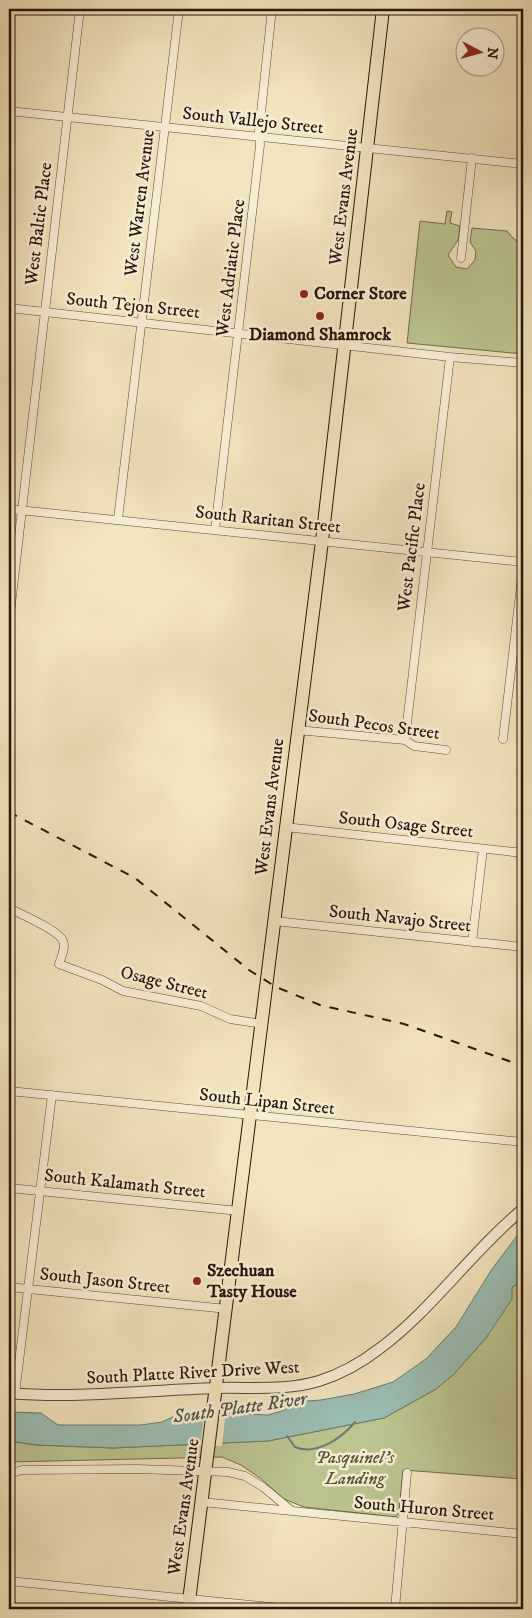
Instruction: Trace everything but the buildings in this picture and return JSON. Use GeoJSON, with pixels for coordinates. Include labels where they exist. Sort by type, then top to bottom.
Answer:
{"type":"FeatureCollection","features":[{"type":"Feature","properties":{"kind":"main road","name":"West Evans Avenue"},"geometry":{"type":"LineString","coordinates":[[189,1604],[322,541],[383,9]]}},
{"type":"Feature","properties":{"kind":"street","name":"West Baltic Place"},"geometry":{"type":"LineString","coordinates":[[9,622],[80,9]]}},
{"type":"Feature","properties":{"kind":"street","name":"West Warren Avenue"},"geometry":{"type":"LineString","coordinates":[[118,519],[178,9]]}},
{"type":"Feature","properties":{"kind":"street","name":"West Adriatic Place"},"geometry":{"type":"LineString","coordinates":[[216,530],[260,137],[272,9]]}},
{"type":"Feature","properties":{"kind":"street","name":"South Vallejo Street"},"geometry":{"type":"LineString","coordinates":[[9,111],[523,164]]}},
{"type":"Feature","properties":{"kind":"street"},"geometry":{"type":"LineString","coordinates":[[461,258],[472,158]]}},
{"type":"Feature","properties":{"kind":"street","name":"South Tejon Street"},"geometry":{"type":"LineString","coordinates":[[9,308],[450,357],[523,363]]}},
{"type":"Feature","properties":{"kind":"street","name":"West Pacific Place"},"geometry":{"type":"LineString","coordinates":[[405,740],[450,357]]}},
{"type":"Feature","properties":{"kind":"street","name":"South Raritan Street"},"geometry":{"type":"LineString","coordinates":[[9,509],[523,562]]}},
{"type":"Feature","properties":{"kind":"street"},"geometry":{"type":"LineString","coordinates":[[503,739],[523,568]]}},
{"type":"Feature","properties":{"kind":"street","name":"South Pecos Street"},"geometry":{"type":"LineString","coordinates":[[297,730],[405,740],[414,746],[446,750]]}},
{"type":"Feature","properties":{"kind":"street","name":"South Osage Street"},"geometry":{"type":"LineString","coordinates":[[285,827],[523,853]]}},
{"type":"Feature","properties":{"kind":"street"},"geometry":{"type":"LineString","coordinates":[[472,942],[483,849]]}},
{"type":"Feature","properties":{"kind":"street","name":"Osage Street"},"geometry":{"type":"LineString","coordinates":[[9,908],[56,933],[63,939],[64,947],[59,964],[102,980],[123,991],[201,1006],[230,1019],[262,1024]]}},
{"type":"Feature","properties":{"kind":"street","name":"South Navajo Street"},"geometry":{"type":"LineString","coordinates":[[274,921],[523,947]]}},
{"type":"Feature","properties":{"kind":"street","name":"South Lipan Street"},"geometry":{"type":"LineString","coordinates":[[9,1091],[523,1142]]}},
{"type":"Feature","properties":{"kind":"street"},"geometry":{"type":"LineString","coordinates":[[12,1393],[28,1289],[52,1095]]}},
{"type":"Feature","properties":{"kind":"street","name":"South Kalamath Street"},"geometry":{"type":"LineString","coordinates":[[9,1188],[239,1211]]}},
{"type":"Feature","properties":{"kind":"street","name":"South Platte River Drive West"},"geometry":{"type":"LineString","coordinates":[[12,1393],[216,1393],[299,1385],[340,1373],[360,1362],[404,1328],[523,1209]]}},
{"type":"Feature","properties":{"kind":"street","name":"South Jason Street"},"geometry":{"type":"LineString","coordinates":[[9,1287],[227,1308]]}},
{"type":"Feature","properties":{"kind":"street"},"geometry":{"type":"LineString","coordinates":[[9,1474],[22,1470],[208,1464],[245,1476],[276,1497],[292,1511]]}},
{"type":"Feature","properties":{"kind":"street"},"geometry":{"type":"LineString","coordinates":[[395,1609],[407,1473]]}},
{"type":"Feature","properties":{"kind":"street"},"geometry":{"type":"LineString","coordinates":[[262,1509],[276,1497]]}},
{"type":"Feature","properties":{"kind":"street","name":"South Huron Street"},"geometry":{"type":"LineString","coordinates":[[202,1502],[523,1534]]}},
{"type":"Feature","properties":{"kind":"street"},"geometry":{"type":"LineString","coordinates":[[9,1581],[189,1604],[291,1609]]}},
{"type":"Feature","properties":{"kind":"green space"},"geometry":{"type":"Polygon","coordinates":[[[447,211],[452,212],[450,223],[460,226],[458,240],[448,255],[456,267],[467,269],[475,260],[476,251],[470,242],[472,228],[507,231],[514,239],[523,244],[523,354],[407,343],[420,221],[445,224],[447,211]]]}},
{"type":"Feature","properties":{"kind":"green space","name":"Pasquinel's Landing"},"geometry":{"type":"Polygon","coordinates":[[[523,1281],[523,1479],[403,1470],[399,1512],[396,1517],[304,1507],[284,1499],[260,1478],[241,1465],[222,1457],[9,1462],[9,1441],[37,1445],[113,1448],[268,1441],[384,1418],[436,1389],[453,1375],[486,1338],[512,1287],[523,1281]]]}},
{"type":"Feature","properties":{"kind":"water"},"geometry":{"type":"Polygon","coordinates":[[[523,1228],[523,1281],[512,1287],[512,1299],[486,1338],[453,1375],[436,1389],[384,1418],[268,1441],[113,1448],[37,1445],[9,1441],[9,1412],[41,1413],[58,1425],[141,1425],[162,1422],[177,1415],[190,1416],[203,1412],[268,1415],[285,1410],[292,1402],[321,1400],[354,1394],[393,1382],[426,1359],[456,1327],[492,1269],[523,1228]]]}},
{"type":"Feature","properties":{"kind":"pier"},"geometry":{"type":"Polygon","coordinates":[[[205,1410],[226,1410],[222,1446],[200,1446],[205,1410]]]}},
{"type":"Feature","properties":{"kind":"waterway"},"geometry":{"type":"LineString","coordinates":[[287,1436],[295,1447],[311,1449],[328,1444],[343,1434],[355,1422]]}},
{"type":"Feature","properties":{"kind":"railway"},"geometry":{"type":"LineString","coordinates":[[9,812],[135,878],[249,970],[276,987],[320,1005],[404,1024],[523,1066]]}},
{"type":"Feature","properties":{"kind":"place","name":"Corner Store"},"geometry":{"type":"Point","coordinates":[304,294]}},
{"type":"Feature","properties":{"kind":"place","name":"Diamond Shamrock"},"geometry":{"type":"Point","coordinates":[320,316]}},
{"type":"Feature","properties":{"kind":"place","name":"Szechuan Tasty House"},"geometry":{"type":"Point","coordinates":[197,1281]}},
{"type":"Feature","properties":{"kind":"water label","name":"South Platte River"},"geometry":{"type":"Point","coordinates":[240,1408]}}]}
